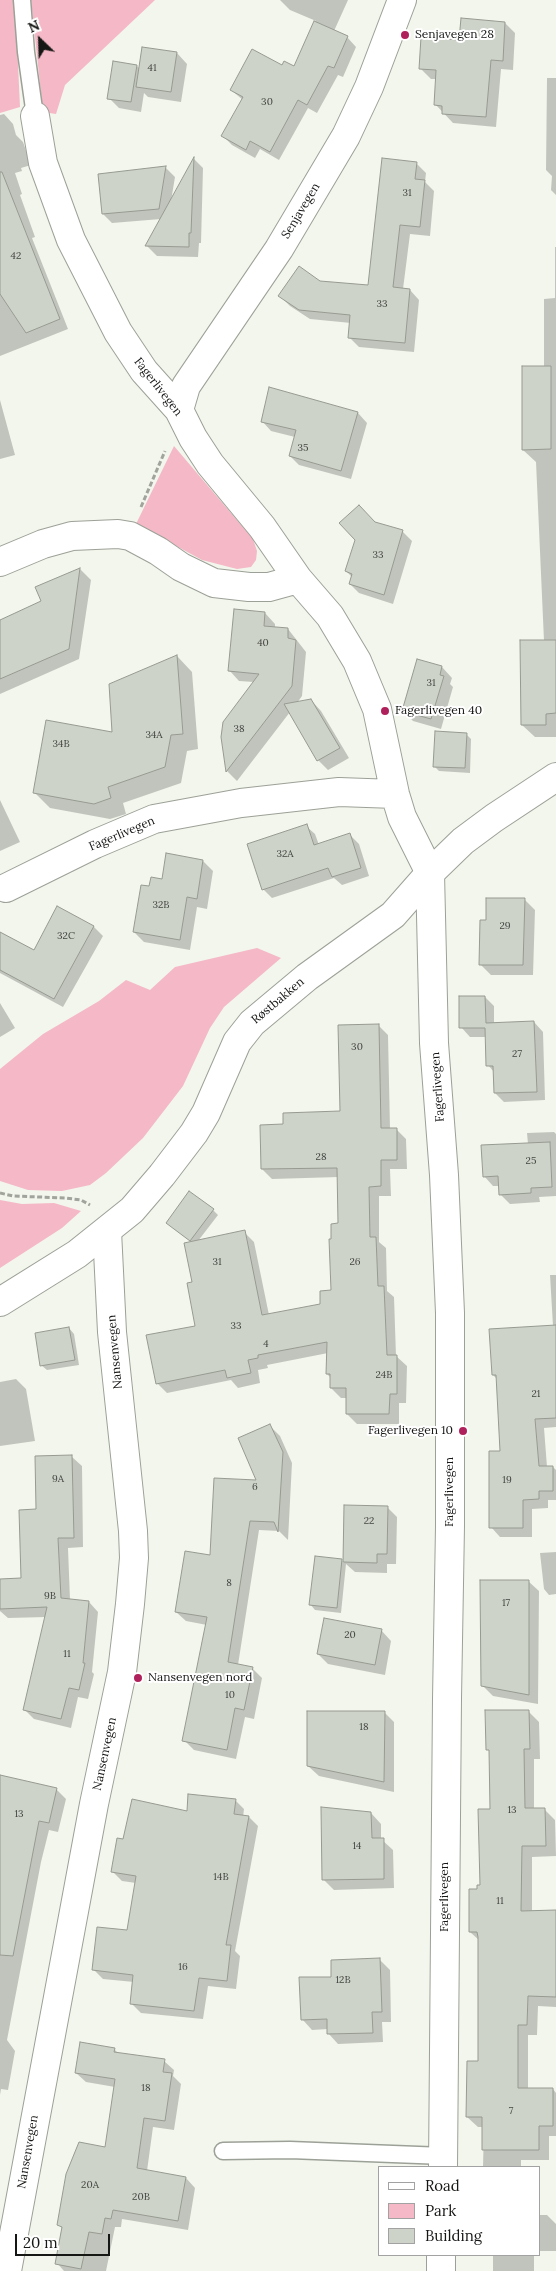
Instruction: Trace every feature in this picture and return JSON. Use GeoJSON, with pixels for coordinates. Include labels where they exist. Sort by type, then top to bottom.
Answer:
{"type":"FeatureCollection","features":[{"type":"Feature","properties":{"kind":"street","name":"Senjavegen"},"geometry":{"type":"LineString","coordinates":[[183,419],[186,386],[279,249],[346,136],[369,86],[402,0]]}},
{"type":"Feature","properties":{"kind":"street","name":"Fagerlivegen"},"geometry":{"type":"LineString","coordinates":[[35,116],[43,163],[71,240],[131,353],[183,419],[210,464],[262,526],[298,579],[330,616],[357,661],[377,709],[394,794],[402,817],[430,873],[434,1043],[444,1175],[450,1314],[450,1526],[443,2162]]}},
{"type":"Feature","properties":{"kind":"street"},"geometry":{"type":"LineString","coordinates":[[0,562],[43,544],[72,536],[118,534],[130,536],[158,551],[181,567],[214,583],[249,587],[269,586],[298,579]]}},
{"type":"Feature","properties":{"kind":"street","name":"Røstbakken"},"geometry":{"type":"LineString","coordinates":[[0,1302],[77,1254],[102,1220],[132,1210],[194,1133],[206,1113],[237,1042],[244,1031],[307,977],[393,915],[430,873],[464,841],[494,818],[556,777]]}},
{"type":"Feature","properties":{"kind":"street","name":"Fagerlivegen"},"geometry":{"type":"LineString","coordinates":[[6,888],[95,844],[154,819],[241,803],[339,792],[394,794]]}},
{"type":"Feature","properties":{"kind":"street","name":"Nansenvegen"},"geometry":{"type":"LineString","coordinates":[[7,2271],[94,1804],[122,1672],[130,1604],[134,1558],[133,1531],[102,1220]]}},
{"type":"Feature","properties":{"kind":"street"},"geometry":{"type":"LineString","coordinates":[[441,2256],[441,2271]]}},
{"type":"Feature","properties":{"kind":"lane","name":"Fagerlivegen"},"geometry":{"type":"LineString","coordinates":[[22,0],[26,52],[35,116]]}},
{"type":"Feature","properties":{"kind":"lane"},"geometry":{"type":"LineString","coordinates":[[223,2150],[290,2150],[443,2162]]}},
{"type":"Feature","properties":{"kind":"path"},"geometry":{"type":"LineString","coordinates":[[118,534],[131,521],[146,499],[169,445],[183,419]]}},
{"type":"Feature","properties":{"kind":"path"},"geometry":{"type":"LineString","coordinates":[[0,1193],[81,1200],[102,1220]]}},
{"type":"Feature","properties":{"kind":"green space"},"geometry":{"type":"Polygon","coordinates":[[[0,0],[15,0],[20,107],[0,113],[0,0]]]}},
{"type":"Feature","properties":{"kind":"green space"},"geometry":{"type":"Polygon","coordinates":[[[31,0],[155,0],[65,85],[56,114],[43,112],[31,0]]]}},
{"type":"Feature","properties":{"kind":"green space"},"geometry":{"type":"Polygon","coordinates":[[[174,446],[253,539],[257,551],[256,560],[251,567],[237,569],[202,560],[136,524],[174,446]]]}},
{"type":"Feature","properties":{"kind":"green space"},"geometry":{"type":"Polygon","coordinates":[[[257,948],[281,958],[224,1007],[210,1028],[183,1086],[143,1138],[106,1173],[90,1185],[62,1191],[28,1190],[0,1181],[0,1069],[43,1034],[99,1001],[126,980],[150,990],[175,967],[257,948]]]}},
{"type":"Feature","properties":{"kind":"green space"},"geometry":{"type":"Polygon","coordinates":[[[0,1200],[22,1204],[54,1203],[81,1211],[62,1228],[0,1268],[0,1200]]]}},
{"type":"Feature","properties":{"kind":"building"},"geometry":{"type":"Polygon","coordinates":[[[461,18],[505,22],[503,61],[491,60],[486,117],[442,114],[442,106],[434,105],[436,70],[419,69],[421,37],[459,40],[461,18]]]}},
{"type":"Feature","properties":{"kind":"building"},"geometry":{"type":"Polygon","coordinates":[[[314,21],[348,36],[334,68],[328,66],[307,105],[298,100],[270,152],[250,141],[246,150],[221,136],[243,97],[230,90],[252,49],[282,65],[284,61],[294,66],[314,21]]]}},
{"type":"Feature","properties":{"kind":"building"},"geometry":{"type":"Polygon","coordinates":[[[142,47],[177,52],[171,92],[136,87],[142,47]]]}},
{"type":"Feature","properties":{"kind":"building"},"geometry":{"type":"Polygon","coordinates":[[[113,61],[137,65],[131,102],[107,99],[113,61]]]}},
{"type":"Feature","properties":{"kind":"building"},"geometry":{"type":"Polygon","coordinates":[[[194,157],[189,247],[145,246],[194,157]]]}},
{"type":"Feature","properties":{"kind":"building"},"geometry":{"type":"Polygon","coordinates":[[[382,158],[417,162],[415,179],[425,180],[420,227],[400,225],[393,287],[410,289],[405,343],[348,338],[350,315],[299,310],[278,296],[299,266],[320,281],[368,285],[382,158]]]}},
{"type":"Feature","properties":{"kind":"building"},"geometry":{"type":"Polygon","coordinates":[[[166,166],[159,209],[102,214],[98,174],[166,166]]]}},
{"type":"Feature","properties":{"kind":"building"},"geometry":{"type":"Polygon","coordinates":[[[0,172],[2,172],[60,319],[26,333],[0,294],[0,172]]]}},
{"type":"Feature","properties":{"kind":"building"},"geometry":{"type":"Polygon","coordinates":[[[522,366],[551,366],[551,449],[522,450],[522,366]]]}},
{"type":"Feature","properties":{"kind":"building"},"geometry":{"type":"Polygon","coordinates":[[[269,387],[358,412],[341,471],[289,456],[296,430],[261,422],[269,387]]]}},
{"type":"Feature","properties":{"kind":"building"},"geometry":{"type":"Polygon","coordinates":[[[359,505],[375,522],[403,530],[384,595],[349,584],[352,574],[345,571],[355,540],[339,523],[359,505]]]}},
{"type":"Feature","properties":{"kind":"building"},"geometry":{"type":"Polygon","coordinates":[[[80,568],[69,649],[0,679],[0,620],[41,601],[35,587],[80,568]]]}},
{"type":"Feature","properties":{"kind":"building"},"geometry":{"type":"Polygon","coordinates":[[[234,609],[265,612],[264,626],[288,628],[288,638],[296,640],[292,686],[226,772],[221,737],[223,722],[259,674],[228,671],[234,609]]]}},
{"type":"Feature","properties":{"kind":"building"},"geometry":{"type":"Polygon","coordinates":[[[520,640],[556,640],[556,713],[546,714],[546,725],[521,725],[520,640]]]}},
{"type":"Feature","properties":{"kind":"building"},"geometry":{"type":"Polygon","coordinates":[[[177,655],[183,734],[171,735],[165,767],[108,787],[111,798],[94,804],[33,793],[46,720],[112,732],[109,684],[177,655]]]}},
{"type":"Feature","properties":{"kind":"building"},"geometry":{"type":"Polygon","coordinates":[[[417,659],[442,666],[440,675],[444,676],[431,719],[402,711],[417,659]]]}},
{"type":"Feature","properties":{"kind":"building"},"geometry":{"type":"Polygon","coordinates":[[[311,699],[340,748],[317,761],[284,704],[311,699]]]}},
{"type":"Feature","properties":{"kind":"building"},"geometry":{"type":"Polygon","coordinates":[[[435,731],[467,733],[465,768],[433,767],[435,731]]]}},
{"type":"Feature","properties":{"kind":"building"},"geometry":{"type":"Polygon","coordinates":[[[307,824],[314,845],[350,833],[361,868],[332,877],[328,868],[262,890],[247,844],[307,824]]]}},
{"type":"Feature","properties":{"kind":"building"},"geometry":{"type":"Polygon","coordinates":[[[166,853],[203,860],[197,899],[187,897],[180,940],[133,932],[141,885],[149,886],[151,877],[162,879],[166,853]]]}},
{"type":"Feature","properties":{"kind":"building"},"geometry":{"type":"Polygon","coordinates":[[[486,898],[525,898],[523,965],[479,965],[480,920],[486,920],[486,898]]]}},
{"type":"Feature","properties":{"kind":"building"},"geometry":{"type":"Polygon","coordinates":[[[57,906],[94,926],[54,999],[0,970],[0,932],[34,950],[57,906]]]}},
{"type":"Feature","properties":{"kind":"building"},"geometry":{"type":"Polygon","coordinates":[[[459,996],[485,996],[486,1023],[534,1021],[537,1092],[494,1093],[493,1066],[486,1066],[485,1028],[459,1028],[459,996]]]}},
{"type":"Feature","properties":{"kind":"building"},"geometry":{"type":"Polygon","coordinates":[[[379,1024],[381,1128],[397,1128],[397,1160],[381,1160],[381,1186],[369,1187],[370,1237],[376,1237],[378,1286],[384,1286],[387,1355],[397,1355],[397,1394],[390,1394],[389,1414],[346,1414],[346,1388],[330,1388],[330,1374],[326,1374],[327,1342],[258,1355],[258,1358],[248,1360],[251,1373],[227,1378],[225,1370],[156,1384],[146,1335],[195,1326],[187,1283],[192,1282],[184,1243],[245,1230],[262,1315],[320,1304],[320,1291],[331,1290],[329,1239],[331,1239],[331,1224],[338,1223],[337,1168],[261,1169],[260,1125],[283,1124],[283,1113],[340,1111],[338,1025],[379,1024]]]}},
{"type":"Feature","properties":{"kind":"building"},"geometry":{"type":"Polygon","coordinates":[[[550,1142],[552,1187],[531,1188],[531,1193],[499,1195],[498,1176],[483,1177],[481,1145],[550,1142]]]}},
{"type":"Feature","properties":{"kind":"building"},"geometry":{"type":"Polygon","coordinates":[[[189,1191],[214,1209],[190,1241],[166,1223],[189,1191]]]}},
{"type":"Feature","properties":{"kind":"building"},"geometry":{"type":"Polygon","coordinates":[[[556,1325],[556,1418],[535,1419],[539,1466],[553,1466],[553,1491],[539,1491],[539,1499],[523,1500],[523,1528],[489,1528],[489,1451],[500,1451],[496,1375],[492,1375],[489,1329],[556,1325]]]}},
{"type":"Feature","properties":{"kind":"building"},"geometry":{"type":"Polygon","coordinates":[[[69,1327],[75,1360],[40,1366],[35,1333],[69,1327]]]}},
{"type":"Feature","properties":{"kind":"building"},"geometry":{"type":"Polygon","coordinates":[[[270,1424],[283,1452],[278,1532],[274,1522],[250,1521],[228,1662],[253,1667],[244,1710],[235,1708],[227,1750],[182,1741],[207,1617],[175,1612],[185,1551],[210,1555],[214,1478],[256,1480],[238,1438],[270,1424]]]}},
{"type":"Feature","properties":{"kind":"building"},"geometry":{"type":"Polygon","coordinates":[[[72,1455],[74,1538],[58,1538],[61,1598],[89,1601],[83,1663],[85,1663],[79,1690],[69,1688],[61,1719],[23,1710],[47,1607],[0,1609],[0,1579],[21,1578],[19,1510],[36,1509],[35,1456],[72,1455]]]}},
{"type":"Feature","properties":{"kind":"building"},"geometry":{"type":"Polygon","coordinates":[[[344,1505],[388,1506],[387,1554],[377,1554],[377,1563],[343,1562],[344,1505]]]}},
{"type":"Feature","properties":{"kind":"building"},"geometry":{"type":"Polygon","coordinates":[[[315,1556],[342,1559],[337,1608],[309,1605],[315,1556]]]}},
{"type":"Feature","properties":{"kind":"building"},"geometry":{"type":"Polygon","coordinates":[[[480,1580],[529,1580],[529,1695],[481,1686],[480,1580]]]}},
{"type":"Feature","properties":{"kind":"building"},"geometry":{"type":"Polygon","coordinates":[[[324,1618],[382,1629],[375,1665],[317,1654],[324,1618]]]}},
{"type":"Feature","properties":{"kind":"building"},"geometry":{"type":"Polygon","coordinates":[[[485,1710],[529,1710],[530,1749],[524,1749],[525,1808],[545,1808],[546,1846],[522,1846],[521,1911],[556,1910],[556,1997],[528,1996],[527,2025],[518,2025],[518,2088],[553,2088],[553,2126],[539,2126],[539,2150],[482,2150],[482,2117],[466,2117],[467,2061],[478,2061],[478,1937],[477,1932],[469,1932],[469,1889],[477,1889],[477,1885],[480,1885],[478,1809],[490,1809],[489,1750],[486,1750],[485,1710]]]}},
{"type":"Feature","properties":{"kind":"building"},"geometry":{"type":"Polygon","coordinates":[[[307,1711],[385,1711],[384,1782],[307,1766],[307,1711]]]}},
{"type":"Feature","properties":{"kind":"building"},"geometry":{"type":"Polygon","coordinates":[[[0,1775],[57,1788],[49,1823],[39,1821],[13,1956],[0,1955],[0,1775]]]}},
{"type":"Feature","properties":{"kind":"building"},"geometry":{"type":"Polygon","coordinates":[[[188,1794],[236,1799],[234,1814],[249,1816],[226,1945],[231,1945],[227,1981],[199,1978],[194,2011],[130,2004],[133,1975],[92,1970],[97,1927],[127,1930],[136,1876],[111,1872],[117,1838],[123,1839],[132,1799],[187,1811],[188,1794]]]}},
{"type":"Feature","properties":{"kind":"building"},"geometry":{"type":"Polygon","coordinates":[[[321,1807],[371,1812],[372,1838],[384,1838],[384,1879],[322,1880],[321,1807]]]}},
{"type":"Feature","properties":{"kind":"building"},"geometry":{"type":"Polygon","coordinates":[[[380,1958],[382,2012],[372,2012],[373,2033],[327,2034],[327,2019],[301,2020],[299,1977],[331,1977],[331,1960],[380,1958]]]}},
{"type":"Feature","properties":{"kind":"building"},"geometry":{"type":"Polygon","coordinates":[[[80,2042],[115,2048],[114,2052],[165,2059],[163,2072],[172,2073],[165,2121],[144,2118],[137,2168],[186,2177],[178,2221],[113,2210],[111,2219],[105,2218],[102,2234],[89,2232],[81,2269],[55,2264],[62,2227],[57,2225],[66,2174],[79,2142],[105,2147],[115,2079],[75,2073],[80,2042]]]}},
{"type":"Feature","properties":{"kind":"place","name":"Senjavegen 28"},"geometry":{"type":"Point","coordinates":[405,35]}},
{"type":"Feature","properties":{"kind":"place","name":"Fagerlivegen 40"},"geometry":{"type":"Point","coordinates":[385,711]}},
{"type":"Feature","properties":{"kind":"place","name":"Fagerlivegen 10"},"geometry":{"type":"Point","coordinates":[463,1431]}},
{"type":"Feature","properties":{"kind":"place","name":"Nansenvegen nord"},"geometry":{"type":"Point","coordinates":[138,1678]}}]}
